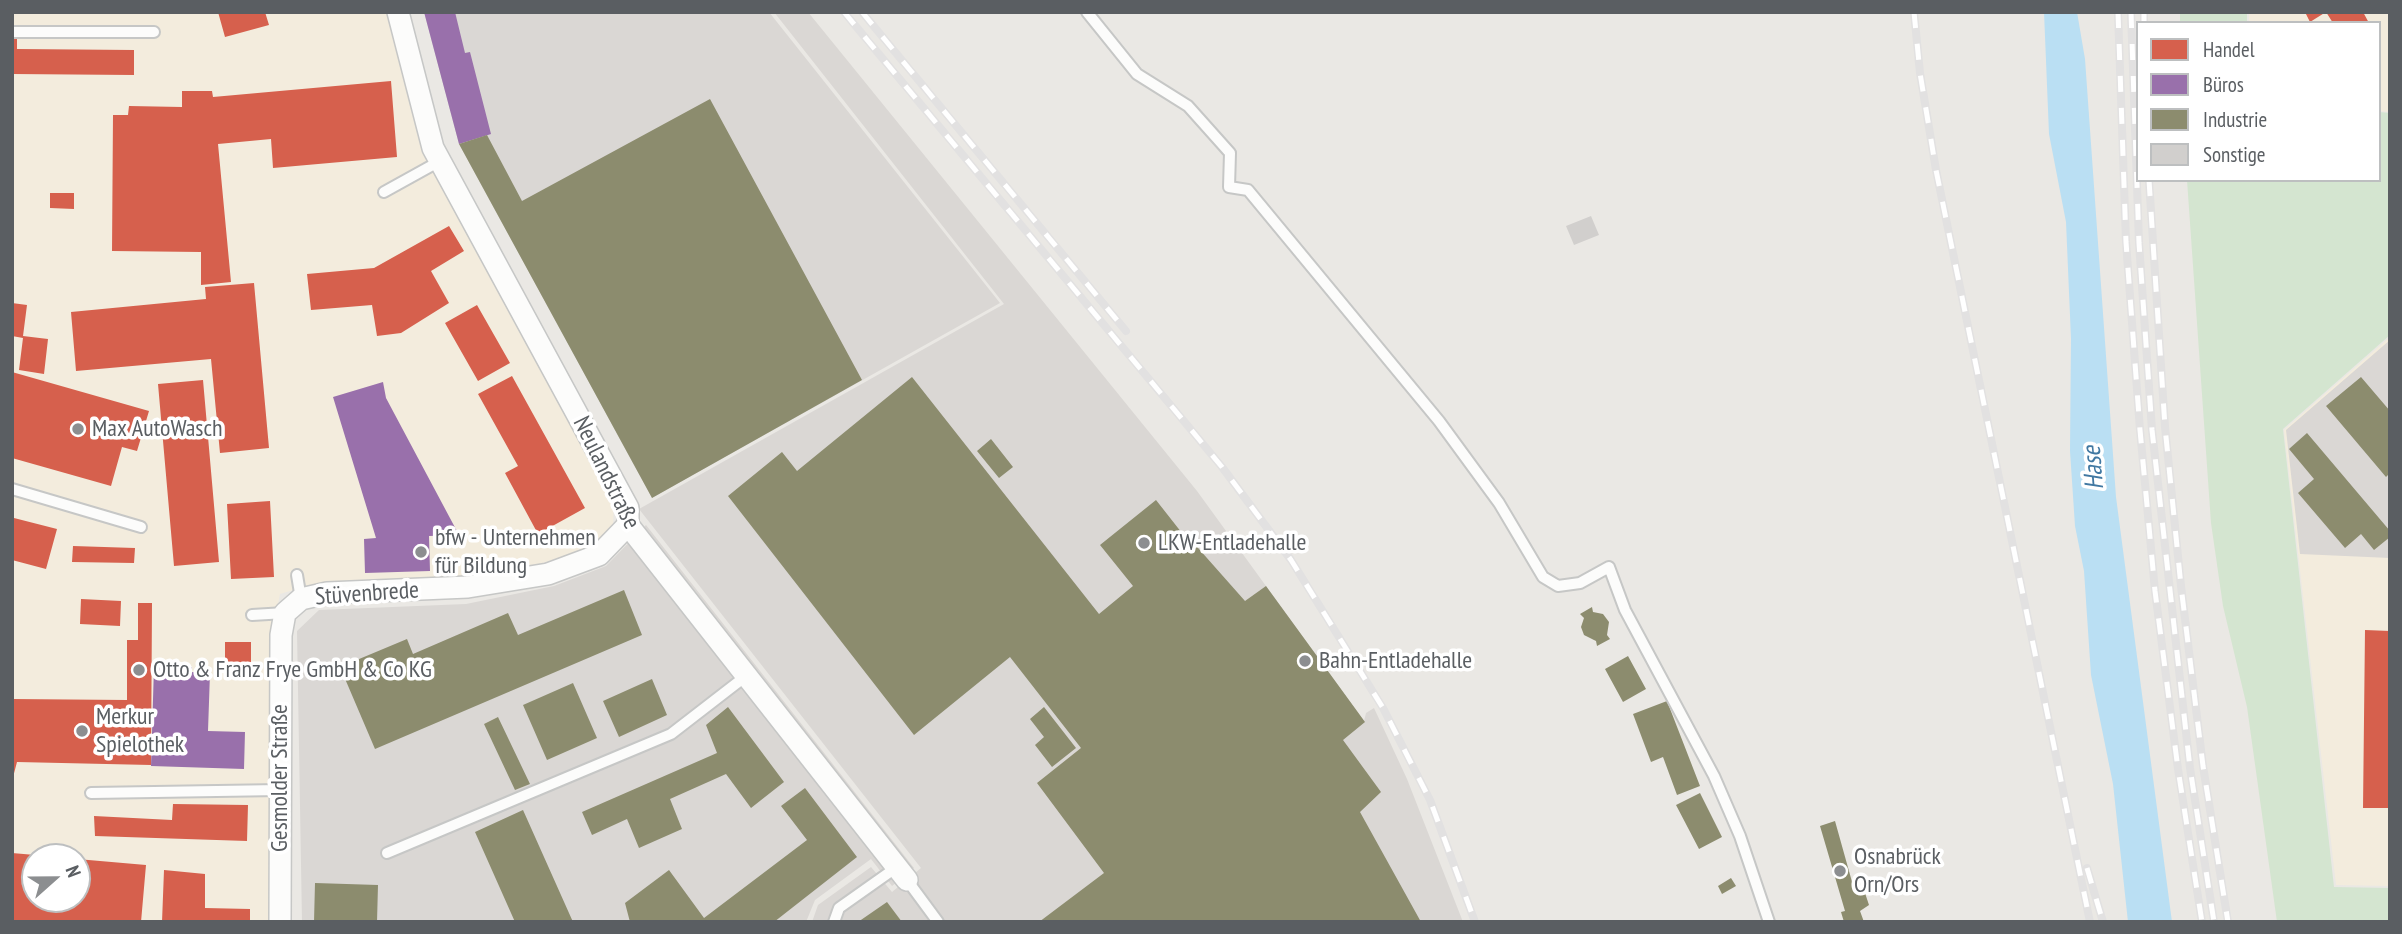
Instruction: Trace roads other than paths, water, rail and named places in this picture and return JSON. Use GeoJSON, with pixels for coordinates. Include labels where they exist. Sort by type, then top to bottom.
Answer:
{"type":"FeatureCollection","features":[{"type":"Feature","properties":{"kind":"street","name":"Neulandstraße"},"geometry":{"type":"LineString","coordinates":[[398,12],[433,148],[628,508],[628,525],[902,873]]}},
{"type":"Feature","properties":{"kind":"street","name":"Stüvenbrede"},"geometry":{"type":"LineString","coordinates":[[281,635],[285,612],[302,599],[327,593],[468,587],[548,574],[600,555],[628,525]]}},
{"type":"Feature","properties":{"kind":"street","name":"Gesmolder Straße"},"geometry":{"type":"LineString","coordinates":[[280,922],[281,635]]}},
{"type":"Feature","properties":{"kind":"lane"},"geometry":{"type":"LineString","coordinates":[[1087,12],[1137,74],[1188,106],[1230,153],[1229,187],[1248,190],[1439,421],[1499,503],[1543,577],[1558,586],[1580,583],[1609,567],[1625,610],[1714,776],[1740,836],[1769,922]]}},
{"type":"Feature","properties":{"kind":"lane"},"geometry":{"type":"LineString","coordinates":[[12,32],[154,32]]}},
{"type":"Feature","properties":{"kind":"lane"},"geometry":{"type":"LineString","coordinates":[[384,192],[440,161]]}},
{"type":"Feature","properties":{"kind":"lane"},"geometry":{"type":"LineString","coordinates":[[12,489],[141,527]]}},
{"type":"Feature","properties":{"kind":"lane"},"geometry":{"type":"LineString","coordinates":[[297,575],[302,599]]}},
{"type":"Feature","properties":{"kind":"lane"},"geometry":{"type":"LineString","coordinates":[[252,615],[285,612]]}},
{"type":"Feature","properties":{"kind":"lane"},"geometry":{"type":"LineString","coordinates":[[387,853],[671,734],[746,676]]}},
{"type":"Feature","properties":{"kind":"lane"},"geometry":{"type":"LineString","coordinates":[[91,793],[280,790]]}},
{"type":"Feature","properties":{"kind":"lane"},"geometry":{"type":"LineString","coordinates":[[834,922],[839,908],[902,873],[938,922]]}},
{"type":"Feature","properties":{"kind":"water","name":"Hase"},"geometry":{"type":"Polygon","coordinates":[[[2044,12],[2077,12],[2085,59],[2116,497],[2172,922],[2128,922],[2113,784],[2091,675],[2084,571],[2075,526],[2070,451],[2071,339],[2066,222],[2049,134],[2044,12]]]}},
{"type":"Feature","properties":{"kind":"railway"},"geometry":{"type":"LineString","coordinates":[[844,12],[1222,467],[1291,560],[1383,708],[1430,800],[1475,922]]}},
{"type":"Feature","properties":{"kind":"railway"},"geometry":{"type":"LineString","coordinates":[[862,12],[1126,331]]}},
{"type":"Feature","properties":{"kind":"railway"},"geometry":{"type":"LineString","coordinates":[[1914,12],[1920,73],[1936,170],[2090,922]]}},
{"type":"Feature","properties":{"kind":"railway"},"geometry":{"type":"LineString","coordinates":[[2118,12],[2126,242],[2140,430],[2155,591],[2178,769],[2202,922]]}},
{"type":"Feature","properties":{"kind":"railway"},"geometry":{"type":"LineString","coordinates":[[2131,12],[2136,156]]}},
{"type":"Feature","properties":{"kind":"railway"},"geometry":{"type":"LineString","coordinates":[[2144,12],[2144,21]]}},
{"type":"Feature","properties":{"kind":"railway"},"geometry":{"type":"LineString","coordinates":[[2137,182],[2152,430],[2190,768],[2214,922]]}},
{"type":"Feature","properties":{"kind":"railway"},"geometry":{"type":"LineString","coordinates":[[2149,182],[2165,427],[2181,586],[2203,766],[2228,922]]}},
{"type":"Feature","properties":{"kind":"railway"},"geometry":{"type":"LineString","coordinates":[[2087,868],[2103,922]]}},
{"type":"Feature","properties":{"kind":"place","name":"Max AutoWasch"},"geometry":{"type":"Point","coordinates":[78,429]}},
{"type":"Feature","properties":{"kind":"place","name":"LKW-Entladehalle"},"geometry":{"type":"Point","coordinates":[1144,543]}},
{"type":"Feature","properties":{"kind":"place","name":"bfw - Unternehmen für Bildung"},"geometry":{"type":"Point","coordinates":[421,552]}},
{"type":"Feature","properties":{"kind":"place","name":"Bahn-Entladehalle"},"geometry":{"type":"Point","coordinates":[1305,661]}},
{"type":"Feature","properties":{"kind":"place","name":"Otto & Franz Frye GmbH & Co KG"},"geometry":{"type":"Point","coordinates":[139,670]}},
{"type":"Feature","properties":{"kind":"place","name":"Merkur Spielothek"},"geometry":{"type":"Point","coordinates":[82,731]}},
{"type":"Feature","properties":{"kind":"place","name":"Osnabrück Orn/Ors"},"geometry":{"type":"Point","coordinates":[1840,871]}}]}
